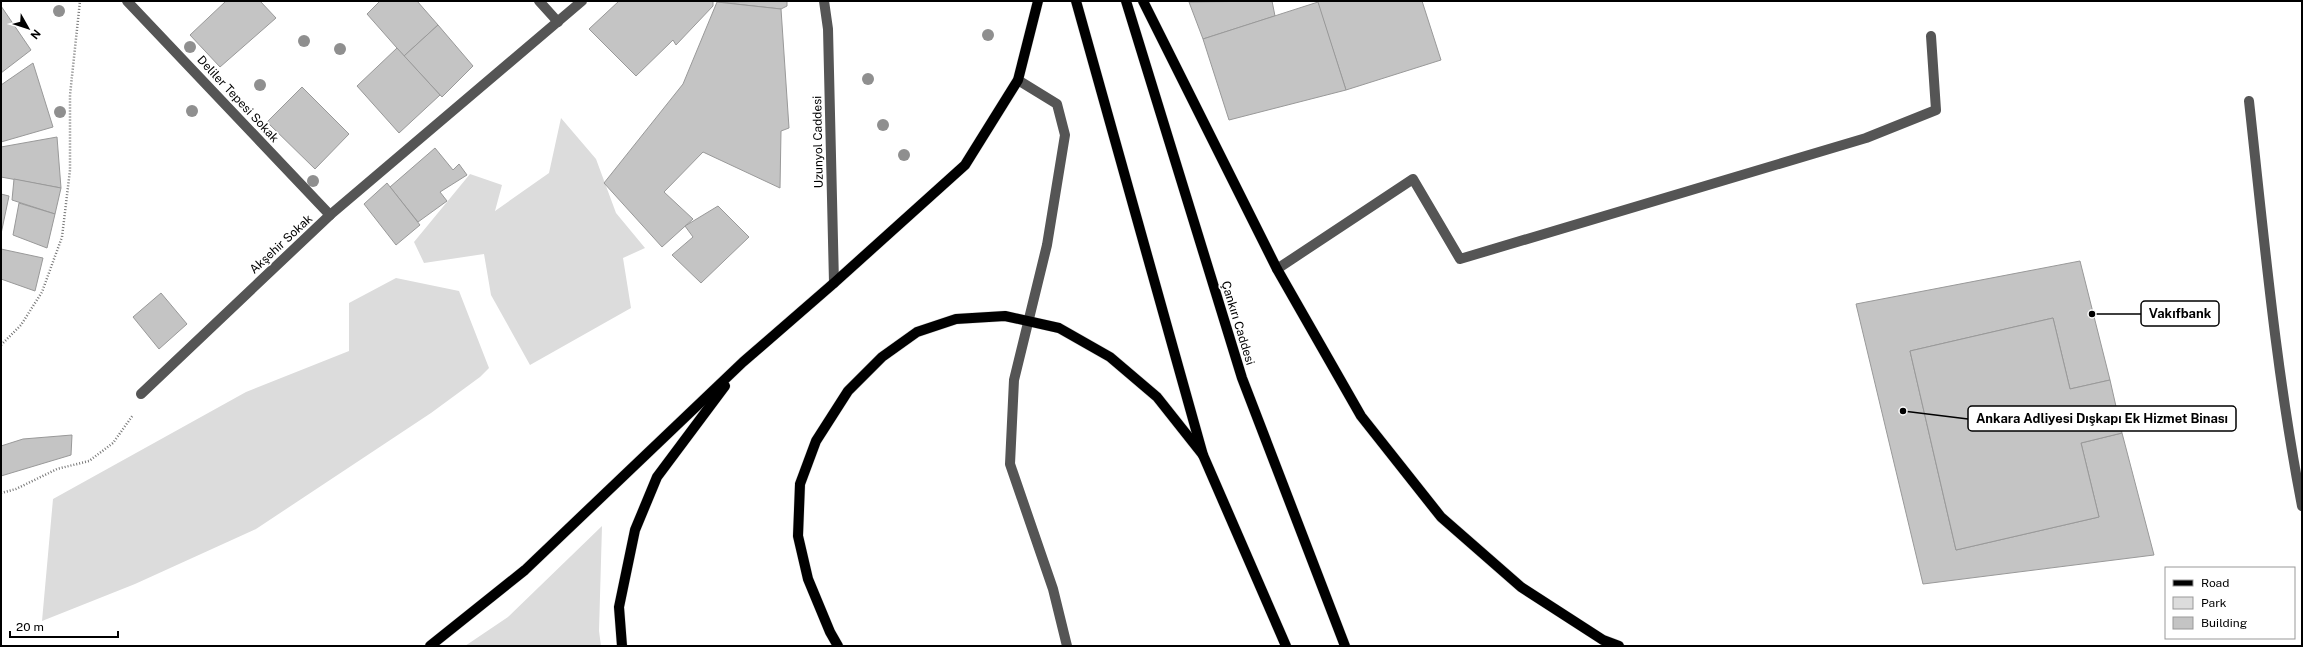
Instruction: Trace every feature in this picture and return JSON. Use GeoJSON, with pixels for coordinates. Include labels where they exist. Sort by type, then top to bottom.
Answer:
{"type":"FeatureCollection","features":[{"type":"Feature","properties":{"kind":"main road"},"geometry":{"type":"LineString","coordinates":[[430,646],[525,570],[742,362],[834,283],[965,165],[1018,80],[1038,1]]}},
{"type":"Feature","properties":{"kind":"main road"},"geometry":{"type":"LineString","coordinates":[[1076,1],[1203,456],[1286,646]]}},
{"type":"Feature","properties":{"kind":"main road","name":"Çankırı Caddesi"},"geometry":{"type":"LineString","coordinates":[[1126,1],[1242,378],[1345,646]]}},
{"type":"Feature","properties":{"kind":"main road"},"geometry":{"type":"LineString","coordinates":[[1143,1],[1277,269],[1360,416],[1441,517],[1521,587],[1603,640],[1619,646]]}},
{"type":"Feature","properties":{"kind":"main road"},"geometry":{"type":"LineString","coordinates":[[838,646],[830,632],[808,579],[798,536],[800,484],[816,441],[848,391],[882,357],[916,332],[956,319],[1005,316],[1059,328],[1110,357],[1157,397],[1203,456]]}},
{"type":"Feature","properties":{"kind":"main road"},"geometry":{"type":"LineString","coordinates":[[622,646],[619,606],[635,530],[657,477],[742,362]]}},
{"type":"Feature","properties":{"kind":"street","name":"Deliler Tepesi Sokak"},"geometry":{"type":"LineString","coordinates":[[127,1],[330,215]]}},
{"type":"Feature","properties":{"kind":"street"},"geometry":{"type":"LineString","coordinates":[[538,1],[558,22]]}},
{"type":"Feature","properties":{"kind":"street","name":"Akşehir Sokak"},"geometry":{"type":"LineString","coordinates":[[141,394],[330,215],[582,1]]}},
{"type":"Feature","properties":{"kind":"street","name":"Uzunyol Caddesi"},"geometry":{"type":"LineString","coordinates":[[824,1],[828,29],[834,283]]}},
{"type":"Feature","properties":{"kind":"street"},"geometry":{"type":"LineString","coordinates":[[1277,269],[1413,179],[1460,259],[1866,138],[1936,110],[1931,36]]}},
{"type":"Feature","properties":{"kind":"street"},"geometry":{"type":"LineString","coordinates":[[1018,80],[1057,104],[1065,135],[1047,245],[1014,380],[1010,464],[1053,589],[1067,646]]}},
{"type":"Feature","properties":{"kind":"street"},"geometry":{"type":"LineString","coordinates":[[2249,101],[2273,320],[2291,451],[2302,506]]}},
{"type":"Feature","properties":{"kind":"path"},"geometry":{"type":"LineString","coordinates":[[1,345],[21,325],[42,292],[62,237],[70,170],[70,95],[80,1]]}},
{"type":"Feature","properties":{"kind":"path"},"geometry":{"type":"LineString","coordinates":[[1,493],[16,489],[57,469],[89,461],[113,443],[131,419],[141,394]]}},
{"type":"Feature","properties":{"kind":"green space"},"geometry":{"type":"Polygon","coordinates":[[[561,118],[596,159],[616,213],[645,248],[623,258],[631,308],[530,365],[491,295],[484,254],[424,263],[414,242],[470,174],[502,185],[495,211],[549,173],[561,118]]]}},
{"type":"Feature","properties":{"kind":"green space"},"geometry":{"type":"Polygon","coordinates":[[[396,278],[459,291],[489,368],[480,377],[431,413],[256,529],[135,584],[42,621],[53,499],[246,392],[349,351],[349,303],[396,278]]]}},
{"type":"Feature","properties":{"kind":"green space"},"geometry":{"type":"Polygon","coordinates":[[[602,526],[599,631],[601,646],[465,646],[508,617],[602,526]]]}},
{"type":"Feature","properties":{"kind":"building"},"geometry":{"type":"Polygon","coordinates":[[[226,1],[260,1],[276,18],[220,67],[190,35],[226,1]]]}},
{"type":"Feature","properties":{"kind":"building"},"geometry":{"type":"Polygon","coordinates":[[[380,1],[417,1],[438,25],[404,56],[367,14],[380,1]]]}},
{"type":"Feature","properties":{"kind":"building"},"geometry":{"type":"Polygon","coordinates":[[[619,1],[713,1],[713,6],[676,45],[673,40],[636,76],[589,29],[619,1]]]}},
{"type":"Feature","properties":{"kind":"building"},"geometry":{"type":"Polygon","coordinates":[[[787,1],[787,6],[781,9],[717,2],[787,1]]]}},
{"type":"Feature","properties":{"kind":"building"},"geometry":{"type":"Polygon","coordinates":[[[1272,1],[1275,16],[1203,39],[1189,2],[1272,1]]]}},
{"type":"Feature","properties":{"kind":"building"},"geometry":{"type":"Polygon","coordinates":[[[1317,1],[1422,1],[1441,60],[1346,90],[1317,1]]]}},
{"type":"Feature","properties":{"kind":"building"},"geometry":{"type":"Polygon","coordinates":[[[717,2],[781,9],[789,128],[781,131],[780,188],[703,152],[664,192],[693,219],[662,247],[604,183],[683,84],[717,2]]]}},
{"type":"Feature","properties":{"kind":"building"},"geometry":{"type":"Polygon","coordinates":[[[1318,2],[1346,90],[1229,120],[1203,39],[1318,2]]]}},
{"type":"Feature","properties":{"kind":"building"},"geometry":{"type":"Polygon","coordinates":[[[1,6],[31,50],[1,73],[1,6]]]}},
{"type":"Feature","properties":{"kind":"building"},"geometry":{"type":"Polygon","coordinates":[[[438,25],[473,66],[442,97],[404,56],[438,25]]]}},
{"type":"Feature","properties":{"kind":"building"},"geometry":{"type":"Polygon","coordinates":[[[397,48],[440,95],[399,133],[357,86],[397,48]]]}},
{"type":"Feature","properties":{"kind":"building"},"geometry":{"type":"Polygon","coordinates":[[[33,63],[53,127],[1,142],[1,85],[33,63]]]}},
{"type":"Feature","properties":{"kind":"building"},"geometry":{"type":"Polygon","coordinates":[[[302,87],[349,134],[315,169],[267,122],[302,87]]]}},
{"type":"Feature","properties":{"kind":"building"},"geometry":{"type":"Polygon","coordinates":[[[57,137],[61,188],[1,177],[1,147],[57,137]]]}},
{"type":"Feature","properties":{"kind":"building"},"geometry":{"type":"Polygon","coordinates":[[[435,148],[453,170],[459,164],[467,175],[440,192],[447,201],[418,222],[390,187],[435,148]]]}},
{"type":"Feature","properties":{"kind":"building"},"geometry":{"type":"Polygon","coordinates":[[[14,179],[61,188],[55,214],[12,200],[14,179]]]}},
{"type":"Feature","properties":{"kind":"building"},"geometry":{"type":"Polygon","coordinates":[[[387,183],[420,225],[396,245],[364,204],[387,183]]]}},
{"type":"Feature","properties":{"kind":"building"},"geometry":{"type":"Polygon","coordinates":[[[1,194],[9,196],[1,234],[1,194]]]}},
{"type":"Feature","properties":{"kind":"building"},"geometry":{"type":"Polygon","coordinates":[[[19,203],[55,214],[47,248],[13,235],[19,203]]]}},
{"type":"Feature","properties":{"kind":"building"},"geometry":{"type":"Polygon","coordinates":[[[718,206],[749,237],[701,283],[672,255],[693,237],[685,226],[718,206]]]}},
{"type":"Feature","properties":{"kind":"building"},"geometry":{"type":"Polygon","coordinates":[[[1,249],[43,258],[35,291],[1,279],[1,249]]]}},
{"type":"Feature","properties":{"kind":"building"},"geometry":{"type":"Polygon","coordinates":[[[2080,261],[2110,380],[2070,389],[2053,318],[1910,351],[1956,550],[2099,517],[2081,443],[2122,433],[2154,555],[1923,584],[1856,304],[2080,261]]]}},
{"type":"Feature","properties":{"kind":"building"},"geometry":{"type":"Polygon","coordinates":[[[161,293],[187,324],[159,349],[133,317],[161,293]]]}},
{"type":"Feature","properties":{"kind":"building"},"geometry":{"type":"Polygon","coordinates":[[[2053,318],[2070,389],[2110,380],[2122,433],[2081,443],[2099,517],[1956,550],[1910,351],[2053,318]]]}},
{"type":"Feature","properties":{"kind":"building"},"geometry":{"type":"Polygon","coordinates":[[[72,435],[71,455],[1,476],[1,446],[23,439],[72,435]]]}},
{"type":"Feature","properties":{"kind":"place","name":"Vakıfbank"},"geometry":{"type":"Point","coordinates":[2092,314]}},
{"type":"Feature","properties":{"kind":"place","name":"Ankara Adliyesi Dışkapı Ek Hizmet Binası"},"geometry":{"type":"Point","coordinates":[1903,411]}}]}
